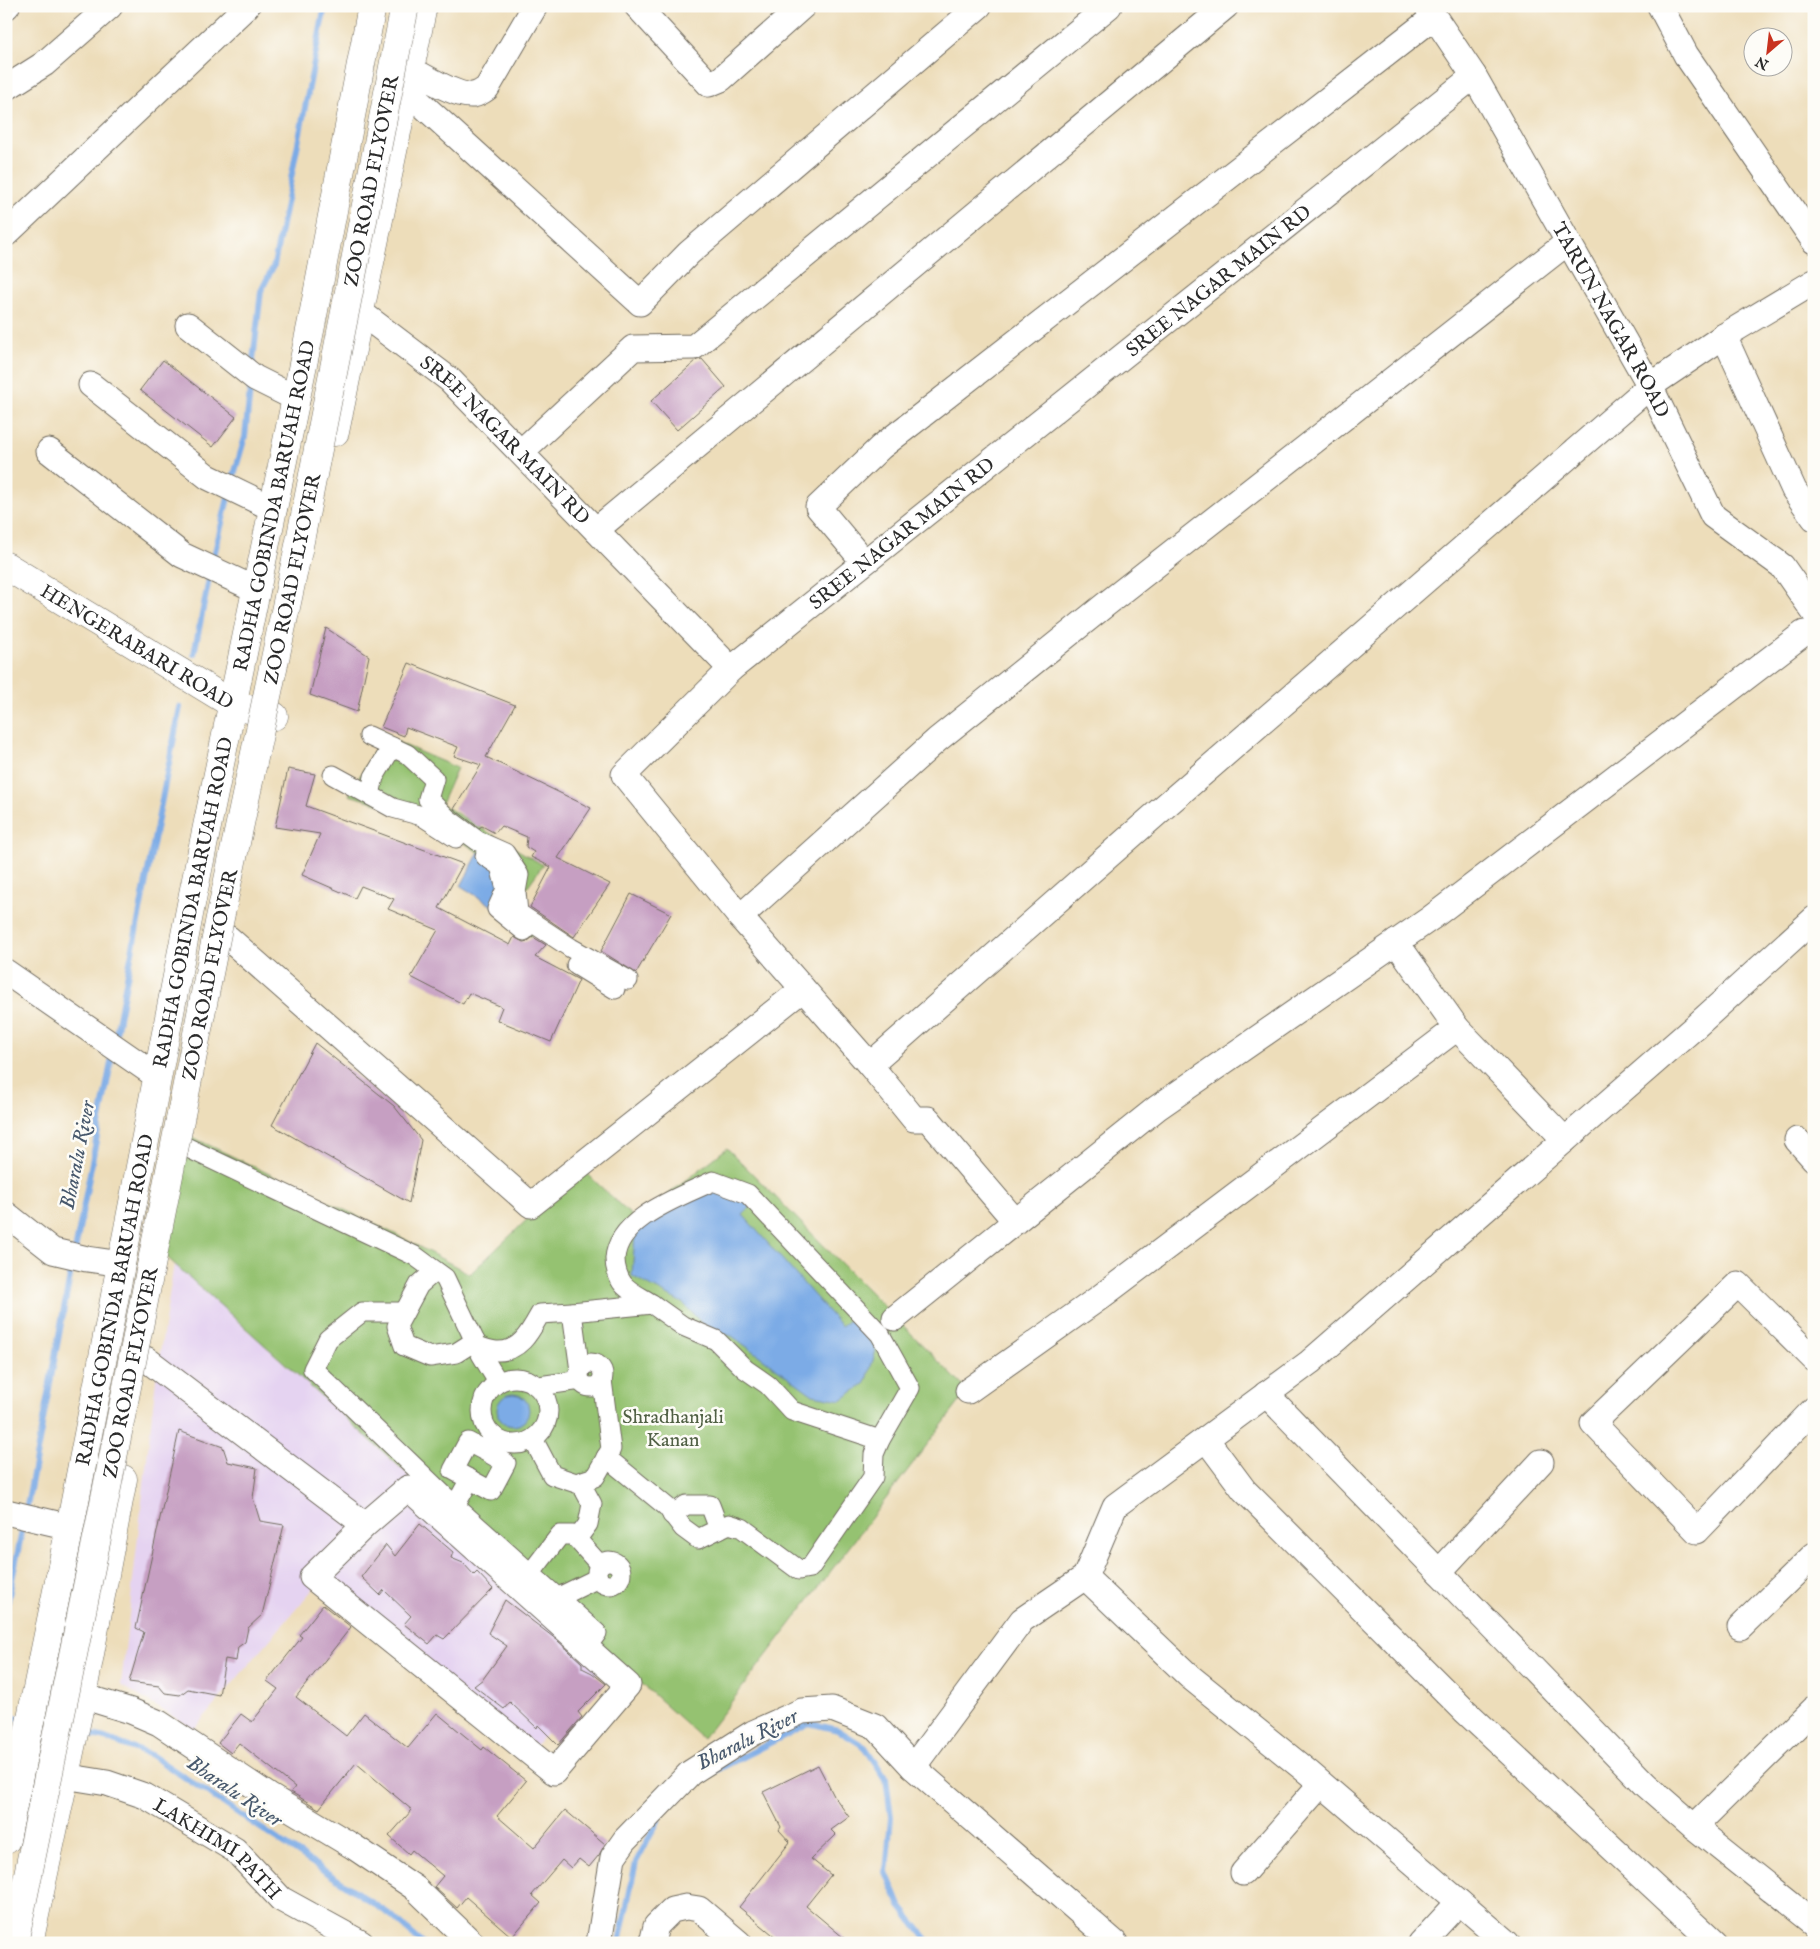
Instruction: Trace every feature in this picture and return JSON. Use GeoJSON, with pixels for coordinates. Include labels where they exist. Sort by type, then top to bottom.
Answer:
{"type":"FeatureCollection","features":[{"type":"Feature","properties":{"kind":"main road","name":"RADHA GOBINDA BARUAH ROAD"},"geometry":{"type":"LineString","coordinates":[[6,1840],[19,1745],[40,1680],[199,865],[274,510],[372,6]]}},
{"type":"Feature","properties":{"kind":"main road","name":"ZOO ROAD FLYOVER"},"geometry":{"type":"LineString","coordinates":[[6,1898],[82,1535],[132,1273],[222,829],[324,342],[388,6]]}},
{"type":"Feature","properties":{"kind":"main road","name":"ZOO ROAD FLYOVER"},"geometry":{"type":"LineString","coordinates":[[14,1943],[98,1533],[223,900],[265,708],[341,336],[404,6]]}},
{"type":"Feature","properties":{"kind":"main road","name":"RADHA GOBINDA BARUAH ROAD"},"geometry":{"type":"LineString","coordinates":[[28,1943],[81,1700],[186,1147],[228,938],[360,312],[422,6]]}},
{"type":"Feature","properties":{"kind":"main road","name":"HENGERABARI ROAD"},"geometry":{"type":"LineString","coordinates":[[6,566],[234,705],[274,716]]}},
{"type":"Feature","properties":{"kind":"street"},"geometry":{"type":"LineString","coordinates":[[6,88],[44,64],[110,6]]}},
{"type":"Feature","properties":{"kind":"street"},"geometry":{"type":"LineString","coordinates":[[6,234],[247,6]]}},
{"type":"Feature","properties":{"kind":"street"},"geometry":{"type":"LineString","coordinates":[[408,79],[462,95],[482,93],[488,88],[535,6]]}},
{"type":"Feature","properties":{"kind":"street"},"geometry":{"type":"LineString","coordinates":[[637,6],[709,84],[721,79],[802,6]]}},
{"type":"Feature","properties":{"kind":"street"},"geometry":{"type":"LineString","coordinates":[[408,79],[640,303],[689,253],[979,6]]}},
{"type":"Feature","properties":{"kind":"street"},"geometry":{"type":"LineString","coordinates":[[520,452],[633,348],[694,347],[1109,6]]}},
{"type":"Feature","properties":{"kind":"street"},"geometry":{"type":"LineString","coordinates":[[596,530],[1226,6]]}},
{"type":"Feature","properties":{"kind":"street"},"geometry":{"type":"LineString","coordinates":[[1660,6],[1686,55],[1814,242]]}},
{"type":"Feature","properties":{"kind":"street"},"geometry":{"type":"LineString","coordinates":[[864,562],[818,507],[881,447],[1430,11]]}},
{"type":"Feature","properties":{"kind":"street","name":"TARUN NAGAR ROAD"},"geometry":{"type":"LineString","coordinates":[[1430,11],[1474,76],[1650,386],[1713,516],[1782,566],[1814,612]]}},
{"type":"Feature","properties":{"kind":"street","name":"SREE NAGAR MAIN RD"},"geometry":{"type":"LineString","coordinates":[[360,312],[450,380],[731,669],[1474,76]]}},
{"type":"Feature","properties":{"kind":"street"},"geometry":{"type":"LineString","coordinates":[[740,916],[937,740],[1105,605],[1568,242]]}},
{"type":"Feature","properties":{"kind":"street"},"geometry":{"type":"LineString","coordinates":[[870,1065],[1164,807],[1650,386],[1724,336],[1814,282]]}},
{"type":"Feature","properties":{"kind":"street"},"geometry":{"type":"LineString","coordinates":[[188,325],[255,378],[296,399]]}},
{"type":"Feature","properties":{"kind":"street"},"geometry":{"type":"LineString","coordinates":[[1724,336],[1794,490],[1814,518]]}},
{"type":"Feature","properties":{"kind":"street"},"geometry":{"type":"LineString","coordinates":[[91,385],[208,477],[274,510]]}},
{"type":"Feature","properties":{"kind":"street"},"geometry":{"type":"LineString","coordinates":[[49,451],[182,555],[257,590]]}},
{"type":"Feature","properties":{"kind":"street"},"geometry":{"type":"LineString","coordinates":[[895,1318],[1157,1108],[1438,912],[1804,633],[1814,634]]}},
{"type":"Feature","properties":{"kind":"street"},"geometry":{"type":"LineString","coordinates":[[731,669],[624,775],[740,916],[870,1065],[914,1119],[928,1119],[1015,1221]]}},
{"type":"Feature","properties":{"kind":"street"},"geometry":{"type":"LineString","coordinates":[[333,775],[393,808],[422,816],[500,866],[506,889],[498,909],[531,937],[621,984],[518,913],[516,892],[519,875],[505,853],[478,841],[448,819],[428,799],[434,779],[407,754],[370,736]]}},
{"type":"Feature","properties":{"kind":"street"},"geometry":{"type":"LineString","coordinates":[[370,794],[374,777],[392,747]]}},
{"type":"Feature","properties":{"kind":"street"},"geometry":{"type":"LineString","coordinates":[[912,1767],[1022,1620],[1085,1577],[1115,1506],[1310,1362],[1696,1026],[1814,919]]}},
{"type":"Feature","properties":{"kind":"street"},"geometry":{"type":"LineString","coordinates":[[228,938],[531,1205],[803,989]]}},
{"type":"Feature","properties":{"kind":"street"},"geometry":{"type":"LineString","coordinates":[[1396,942],[1457,1028],[1565,1140]]}},
{"type":"Feature","properties":{"kind":"street"},"geometry":{"type":"LineString","coordinates":[[6,972],[158,1077]]}},
{"type":"Feature","properties":{"kind":"street"},"geometry":{"type":"LineString","coordinates":[[968,1391],[1099,1298],[1457,1028]]}},
{"type":"Feature","properties":{"kind":"street"},"geometry":{"type":"LineString","coordinates":[[1797,1140],[1814,1159]]}},
{"type":"Feature","properties":{"kind":"street"},"geometry":{"type":"LineString","coordinates":[[186,1147],[415,1256],[445,1278],[476,1344],[498,1382]]}},
{"type":"Feature","properties":{"kind":"street"},"geometry":{"type":"LineString","coordinates":[[606,1457],[668,1508],[682,1528],[698,1539],[729,1524],[742,1528],[798,1570],[810,1568],[873,1476],[874,1454],[910,1388],[880,1334],[748,1194],[713,1182],[660,1206],[635,1223],[620,1239],[615,1253],[615,1267],[623,1285],[683,1326],[716,1340],[745,1369],[768,1385],[792,1410],[880,1440]]}},
{"type":"Feature","properties":{"kind":"street"},"geometry":{"type":"LineString","coordinates":[[6,1214],[53,1251],[87,1259],[122,1264]]}},
{"type":"Feature","properties":{"kind":"street"},"geometry":{"type":"LineString","coordinates":[[435,1271],[419,1284],[397,1326],[404,1346],[430,1357],[456,1353],[476,1344],[497,1352],[515,1349],[530,1332],[540,1314],[652,1304]]}},
{"type":"Feature","properties":{"kind":"street"},"geometry":{"type":"LineString","coordinates":[[1814,1359],[1738,1284],[1594,1423],[1697,1531],[1814,1409]]}},
{"type":"Feature","properties":{"kind":"street"},"geometry":{"type":"LineString","coordinates":[[404,1312],[362,1312],[328,1339],[313,1369],[455,1506],[597,1633],[586,1648]]}},
{"type":"Feature","properties":{"kind":"street"},"geometry":{"type":"LineString","coordinates":[[533,1439],[552,1475],[576,1484],[595,1477],[611,1449],[585,1380],[572,1312]]}},
{"type":"Feature","properties":{"kind":"street"},"geometry":{"type":"LineString","coordinates":[[146,1359],[365,1525]]}},
{"type":"Feature","properties":{"kind":"street"},"geometry":{"type":"LineString","coordinates":[[498,1382],[484,1398],[482,1409],[483,1420],[488,1430],[490,1443],[506,1463],[491,1491],[453,1470],[468,1442],[490,1443],[507,1443],[518,1444],[533,1439],[545,1426],[549,1416],[549,1406],[545,1395],[539,1386],[530,1380],[519,1377],[498,1382]]}},
{"type":"Feature","properties":{"kind":"street"},"geometry":{"type":"LineString","coordinates":[[539,1386],[585,1380]]}},
{"type":"Feature","properties":{"kind":"street"},"geometry":{"type":"LineString","coordinates":[[1266,1394],[1646,1785],[1694,1827],[1814,1923]]}},
{"type":"Feature","properties":{"kind":"street"},"geometry":{"type":"LineString","coordinates":[[1206,1438],[1244,1490],[1464,1710],[1714,1943]]}},
{"type":"Feature","properties":{"kind":"street"},"geometry":{"type":"LineString","coordinates":[[1439,1572],[1541,1462]]}},
{"type":"Feature","properties":{"kind":"street"},"geometry":{"type":"LineString","coordinates":[[455,1506],[470,1479]]}},
{"type":"Feature","properties":{"kind":"street"},"geometry":{"type":"LineString","coordinates":[[577,1539],[588,1524],[592,1504],[580,1482]]}},
{"type":"Feature","properties":{"kind":"street"},"geometry":{"type":"LineString","coordinates":[[408,1488],[628,1685],[554,1772],[312,1577],[365,1525],[408,1488]]}},
{"type":"Feature","properties":{"kind":"street"},"geometry":{"type":"LineString","coordinates":[[672,1515],[686,1505],[710,1505],[718,1529]]}},
{"type":"Feature","properties":{"kind":"street"},"geometry":{"type":"LineString","coordinates":[[9,1513],[70,1527]]}},
{"type":"Feature","properties":{"kind":"street"},"geometry":{"type":"LineString","coordinates":[[530,1574],[560,1535],[573,1535],[599,1571],[557,1598]]}},
{"type":"Feature","properties":{"kind":"street"},"geometry":{"type":"LineString","coordinates":[[1740,1627],[1814,1555]]}},
{"type":"Feature","properties":{"kind":"street"},"geometry":{"type":"LineString","coordinates":[[1085,1577],[1189,1676],[1321,1784],[1506,1943]]}},
{"type":"Feature","properties":{"kind":"street"},"geometry":{"type":"LineString","coordinates":[[81,1700],[131,1710],[159,1723],[269,1796],[354,1847],[415,1888],[472,1943]]}},
{"type":"Feature","properties":{"kind":"street"},"geometry":{"type":"LineString","coordinates":[[599,1943],[613,1857],[625,1840],[690,1773],[753,1733],[802,1711],[832,1709],[875,1726],[912,1767],[1115,1943]]}},
{"type":"Feature","properties":{"kind":"street"},"geometry":{"type":"LineString","coordinates":[[1694,1827],[1814,1709]]}},
{"type":"Feature","properties":{"kind":"street","name":"LAKHIMI PATH"},"geometry":{"type":"LineString","coordinates":[[66,1766],[145,1796],[235,1850],[281,1899],[361,1943]]}},
{"type":"Feature","properties":{"kind":"street"},"geometry":{"type":"LineString","coordinates":[[1244,1872],[1321,1784]]}},
{"type":"Feature","properties":{"kind":"street"},"geometry":{"type":"LineString","coordinates":[[1421,1943],[1459,1902]]}},
{"type":"Feature","properties":{"kind":"street"},"geometry":{"type":"LineString","coordinates":[[652,1943],[656,1926],[672,1910],[686,1908],[699,1909],[739,1943]]}},
{"type":"Feature","properties":{"kind":"shaded area"},"geometry":{"type":"Polygon","coordinates":[[[174,1264],[410,1477],[601,1669],[531,1751],[319,1582],[194,1729],[121,1685],[156,1379],[174,1264]]]}},
{"type":"Feature","properties":{"kind":"green space"},"geometry":{"type":"Polygon","coordinates":[[[383,736],[457,768],[441,804],[543,865],[512,908],[538,927],[531,937],[497,909],[506,889],[500,866],[422,816],[349,795],[383,736]]]}},
{"type":"Feature","properties":{"kind":"green space","name":"Shradhanjali Kanan"},"geometry":{"type":"Polygon","coordinates":[[[173,1128],[395,1234],[470,1274],[581,1168],[636,1220],[727,1148],[968,1391],[703,1739],[151,1243],[173,1128]]]}},
{"type":"Feature","properties":{"kind":"water"},"geometry":{"type":"Polygon","coordinates":[[[479,852],[500,866],[497,909],[461,886],[479,852]]]}},
{"type":"Feature","properties":{"kind":"water"},"geometry":{"type":"Polygon","coordinates":[[[712,1190],[756,1201],[743,1215],[841,1326],[854,1317],[876,1350],[866,1383],[841,1400],[813,1395],[732,1336],[708,1330],[684,1304],[632,1276],[636,1220],[712,1190]]]}},
{"type":"Feature","properties":{"kind":"water"},"geometry":{"type":"Polygon","coordinates":[[[513,1394],[524,1399],[529,1410],[524,1421],[513,1426],[502,1421],[497,1410],[502,1399],[513,1394]]]}},
{"type":"Feature","properties":{"kind":"building"},"geometry":{"type":"Polygon","coordinates":[[[702,359],[726,387],[677,430],[651,401],[697,360],[702,359]]]}},
{"type":"Feature","properties":{"kind":"building"},"geometry":{"type":"Polygon","coordinates":[[[163,360],[236,417],[213,447],[140,390],[163,360]]]}},
{"type":"Feature","properties":{"kind":"building"},"geometry":{"type":"Polygon","coordinates":[[[326,628],[369,656],[357,712],[310,695],[326,628]]]}},
{"type":"Feature","properties":{"kind":"building"},"geometry":{"type":"Polygon","coordinates":[[[409,663],[515,705],[486,757],[591,808],[558,858],[610,884],[574,937],[530,907],[551,867],[531,857],[534,852],[526,847],[527,837],[501,826],[495,833],[482,826],[479,828],[454,809],[481,765],[454,756],[458,747],[406,727],[404,736],[381,727],[409,663]]]}},
{"type":"Feature","properties":{"kind":"building"},"geometry":{"type":"Polygon","coordinates":[[[288,769],[315,774],[306,806],[463,864],[439,908],[510,945],[514,937],[523,942],[533,937],[546,945],[535,957],[579,980],[551,1042],[497,1020],[502,1007],[469,993],[463,1004],[411,977],[438,930],[388,909],[394,899],[361,886],[355,898],[302,875],[320,834],[275,827],[288,769]]]}},
{"type":"Feature","properties":{"kind":"building"},"geometry":{"type":"Polygon","coordinates":[[[631,894],[671,914],[636,973],[601,951],[631,894]]]}},
{"type":"Feature","properties":{"kind":"building"},"geometry":{"type":"Polygon","coordinates":[[[315,1043],[394,1106],[421,1140],[409,1203],[272,1125],[315,1043]]]}},
{"type":"Feature","properties":{"kind":"building"},"geometry":{"type":"Polygon","coordinates":[[[179,1431],[223,1447],[228,1462],[257,1468],[253,1498],[260,1521],[284,1525],[262,1615],[248,1628],[245,1642],[238,1647],[236,1661],[225,1659],[219,1695],[188,1689],[180,1695],[165,1693],[159,1686],[129,1682],[144,1632],[136,1628],[179,1431]]]}},
{"type":"Feature","properties":{"kind":"building"},"geometry":{"type":"Polygon","coordinates":[[[420,1524],[453,1552],[451,1558],[463,1563],[474,1575],[477,1572],[493,1589],[444,1639],[437,1635],[429,1644],[404,1624],[411,1616],[384,1590],[380,1595],[361,1577],[386,1545],[395,1556],[420,1524]]]}},
{"type":"Feature","properties":{"kind":"building"},"geometry":{"type":"Polygon","coordinates":[[[505,1600],[557,1640],[582,1663],[582,1668],[606,1684],[578,1712],[582,1717],[558,1745],[538,1725],[537,1728],[510,1702],[504,1709],[474,1686],[483,1679],[507,1646],[488,1633],[505,1600]]]}},
{"type":"Feature","properties":{"kind":"building"},"geometry":{"type":"Polygon","coordinates":[[[323,1605],[351,1627],[296,1697],[346,1736],[364,1713],[408,1748],[437,1713],[482,1750],[484,1747],[526,1781],[497,1816],[534,1848],[565,1810],[605,1844],[589,1867],[579,1859],[571,1868],[562,1860],[532,1895],[541,1903],[512,1937],[466,1897],[457,1908],[434,1887],[443,1876],[412,1850],[409,1854],[389,1836],[412,1810],[356,1763],[319,1809],[291,1792],[295,1787],[239,1743],[231,1753],[218,1743],[241,1714],[252,1722],[278,1689],[267,1681],[302,1637],[299,1635],[323,1605]]]}},
{"type":"Feature","properties":{"kind":"building"},"geometry":{"type":"Polygon","coordinates":[[[818,1765],[834,1796],[849,1817],[831,1830],[836,1835],[811,1859],[831,1875],[806,1906],[850,1943],[783,1943],[739,1907],[790,1842],[779,1830],[781,1827],[763,1792],[818,1765]]]}},
{"type":"Feature","properties":{"kind":"waterway"},"geometry":{"type":"LineString","coordinates":[[252,369],[261,291],[274,265],[325,6]]}},
{"type":"Feature","properties":{"kind":"waterway"},"geometry":{"type":"LineString","coordinates":[[232,482],[245,437],[251,381]]}},
{"type":"Feature","properties":{"kind":"waterway"},"geometry":{"type":"LineString","coordinates":[[212,564],[229,494]]}},
{"type":"Feature","properties":{"kind":"waterway"},"geometry":{"type":"LineString","coordinates":[[194,654],[210,574]]}},
{"type":"Feature","properties":{"kind":"waterway","name":"Bharalu River"},"geometry":{"type":"LineString","coordinates":[[115,1039],[180,707]]}},
{"type":"Feature","properties":{"kind":"waterway","name":"Bharalu River"},"geometry":{"type":"LineString","coordinates":[[75,1251],[113,1052]]}},
{"type":"Feature","properties":{"kind":"waterway","name":"Bharalu River"},"geometry":{"type":"LineString","coordinates":[[26,1511],[73,1260]]}},
{"type":"Feature","properties":{"kind":"waterway","name":"Bharalu River"},"geometry":{"type":"LineString","coordinates":[[6,1610],[24,1521]]}},
{"type":"Feature","properties":{"kind":"waterway","name":"Bharalu River"},"geometry":{"type":"LineString","coordinates":[[6,1716],[25,1720]]}},
{"type":"Feature","properties":{"kind":"waterway","name":"Bharalu River"},"geometry":{"type":"LineString","coordinates":[[711,1773],[809,1723],[838,1730],[865,1747],[886,1779],[891,1817],[886,1872],[900,1906],[930,1943]]}},
{"type":"Feature","properties":{"kind":"waterway","name":"Bharalu River"},"geometry":{"type":"LineString","coordinates":[[81,1732],[105,1738],[151,1755],[392,1916],[422,1943]]}},
{"type":"Feature","properties":{"kind":"waterway","name":"Bharalu River"},"geometry":{"type":"LineString","coordinates":[[619,1943],[636,1862],[658,1821]]}}]}
